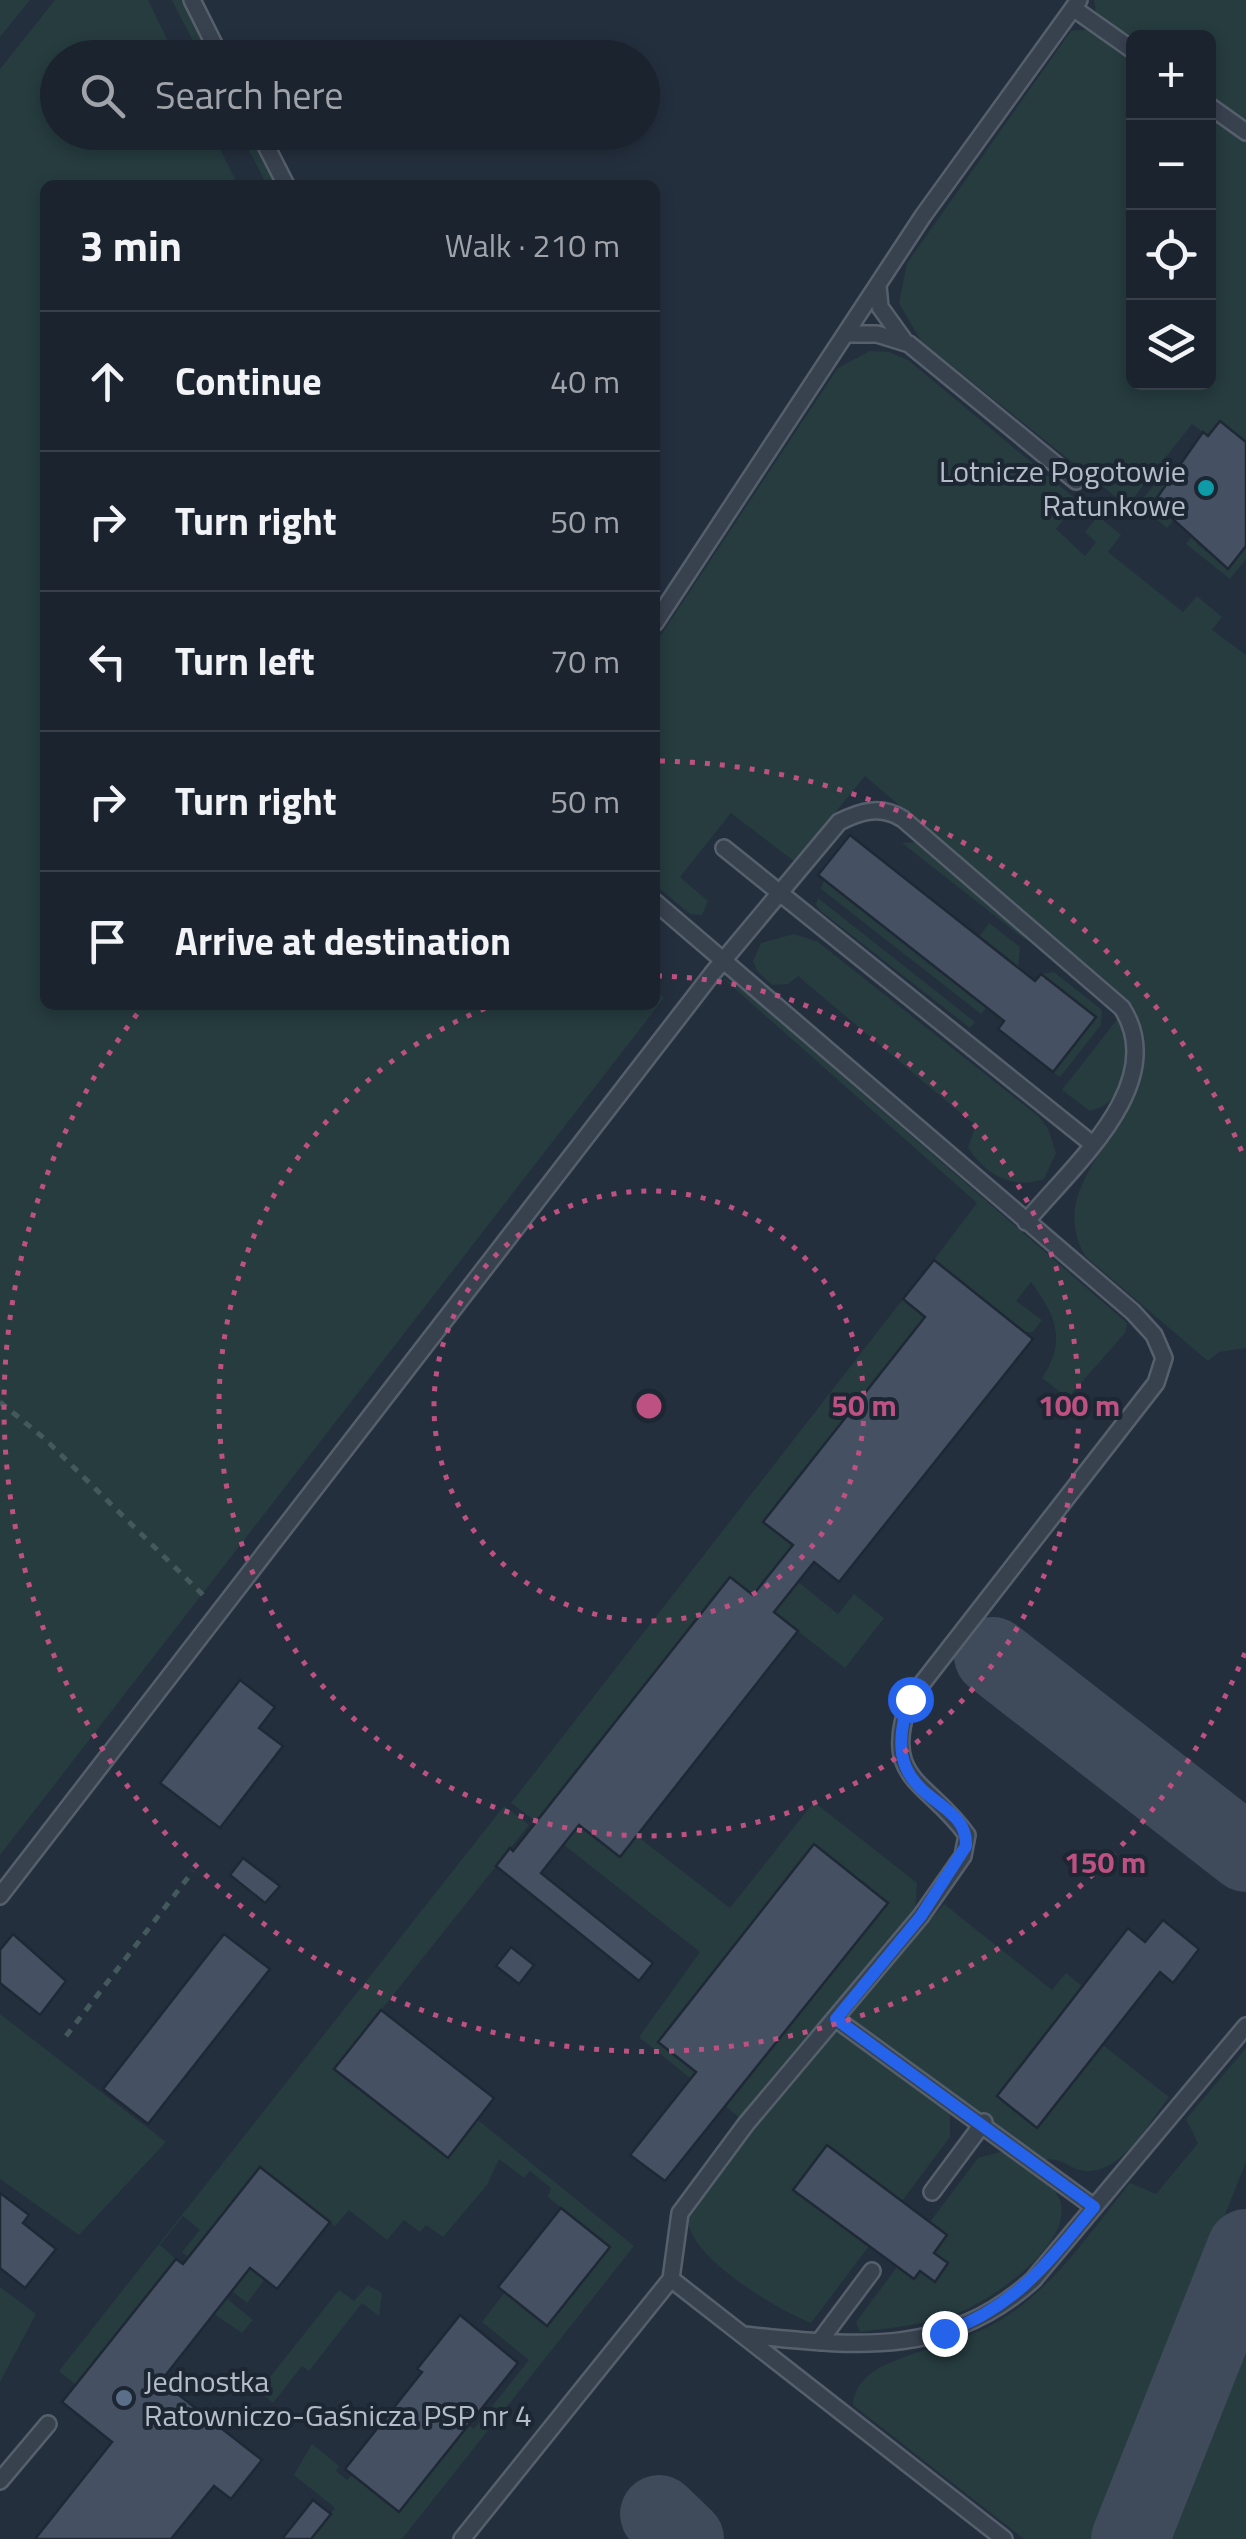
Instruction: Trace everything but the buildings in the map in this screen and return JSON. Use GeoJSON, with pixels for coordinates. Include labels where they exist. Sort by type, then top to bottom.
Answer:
{"type":"FeatureCollection","features":[{"type":"Feature","properties":{"kind":"lane"},"geometry":{"type":"LineString","coordinates":[[192,0],[212,40]]}},
{"type":"Feature","properties":{"kind":"lane"},"geometry":{"type":"LineString","coordinates":[[660,615],[954,172],[1076,4],[1126,45]]}},
{"type":"Feature","properties":{"kind":"lane"},"geometry":{"type":"LineString","coordinates":[[1216,111],[1246,132]]}},
{"type":"Feature","properties":{"kind":"lane"},"geometry":{"type":"LineString","coordinates":[[269,150],[284,180]]}},
{"type":"Feature","properties":{"kind":"lane"},"geometry":{"type":"LineString","coordinates":[[878,286],[880,307],[887,322],[909,344],[1076,481]]}},
{"type":"Feature","properties":{"kind":"lane"},"geometry":{"type":"LineString","coordinates":[[847,334],[877,334],[909,344]]}},
{"type":"Feature","properties":{"kind":"lane"},"geometry":{"type":"LineString","coordinates":[[0,1896],[723,960],[839,822],[873,810],[889,810],[903,819],[1122,1008],[1131,1022],[1138,1048],[1130,1084],[1091,1144],[1026,1222]]}},
{"type":"Feature","properties":{"kind":"lane"},"geometry":{"type":"LineString","coordinates":[[724,848],[1091,1144]]}},
{"type":"Feature","properties":{"kind":"lane"},"geometry":{"type":"LineString","coordinates":[[462,2539],[672,2278],[680,2213],[746,2124],[921,1916],[966,1846],[966,1835],[956,1820],[920,1791],[905,1770],[900,1742],[910,1699],[1162,1372],[1162,1348],[1145,1324],[660,906]]}},
{"type":"Feature","properties":{"kind":"lane"},"geometry":{"type":"LineString","coordinates":[[836,2019],[984,2122],[1094,2207]]}},
{"type":"Feature","properties":{"kind":"lane"},"geometry":{"type":"LineString","coordinates":[[744,2335],[878,2345],[908,2341],[976,2321],[1033,2280],[1246,2026]]}},
{"type":"Feature","properties":{"kind":"lane"},"geometry":{"type":"LineString","coordinates":[[932,2192],[984,2122]]}},
{"type":"Feature","properties":{"kind":"lane"},"geometry":{"type":"LineString","coordinates":[[818,2342],[872,2271]]}},
{"type":"Feature","properties":{"kind":"lane"},"geometry":{"type":"LineString","coordinates":[[672,2278],[1004,2539]]}},
{"type":"Feature","properties":{"kind":"lane"},"geometry":{"type":"LineString","coordinates":[[0,2481],[48,2424]]}},
{"type":"Feature","properties":{"kind":"path"},"geometry":{"type":"LineString","coordinates":[[0,1402],[45,1439],[221,1610]]}},
{"type":"Feature","properties":{"kind":"path"},"geometry":{"type":"LineString","coordinates":[[66,2036],[193,1872]]}},
{"type":"Feature","properties":{"kind":"green space"},"geometry":{"type":"Polygon","coordinates":[[[0,0],[30,0],[0,37],[0,0]]]}},
{"type":"Feature","properties":{"kind":"green space"},"geometry":{"type":"Polygon","coordinates":[[[55,0],[148,0],[168,40],[40,40],[40,150],[220,150],[236,180],[40,180],[40,1010],[655,1010],[0,1855],[0,69],[55,0]]]}},
{"type":"Feature","properties":{"kind":"green space"},"geometry":{"type":"Polygon","coordinates":[[[172,0],[183,0],[203,40],[192,40],[172,0]]]}},
{"type":"Feature","properties":{"kind":"green space"},"geometry":{"type":"Polygon","coordinates":[[[1094,0],[1246,0],[1246,125],[1216,103],[1216,30],[1126,30],[1126,39],[1097,19],[1094,0]]]}},
{"type":"Feature","properties":{"kind":"green space"},"geometry":{"type":"Polygon","coordinates":[[[1089,29],[1126,56],[1126,390],[1216,390],[1216,119],[1246,141],[1246,442],[1220,421],[1208,436],[1192,424],[1127,506],[921,341],[899,303],[907,263],[1071,31],[1089,29]]]}},
{"type":"Feature","properties":{"kind":"green space"},"geometry":{"type":"Polygon","coordinates":[[[249,150],[259,150],[274,180],[264,180],[249,150]]]}},
{"type":"Feature","properties":{"kind":"green space"},"geometry":{"type":"Polygon","coordinates":[[[870,351],[889,352],[908,360],[1078,501],[1056,529],[1085,556],[1096,542],[1085,532],[1098,516],[1121,535],[1108,552],[1183,612],[1197,596],[1222,617],[1212,630],[1246,655],[1246,1348],[1219,1352],[1208,1361],[1086,1257],[1075,1225],[1078,1195],[1129,1107],[1142,1075],[1145,1041],[1132,1004],[865,776],[795,862],[731,813],[680,877],[708,901],[702,915],[690,914],[660,889],[660,636],[838,368],[870,351]]]}},
{"type":"Feature","properties":{"kind":"green space"},"geometry":{"type":"Polygon","coordinates":[[[1168,467],[1177,475],[1175,519],[1167,528],[1138,505],[1168,467]]]}},
{"type":"Feature","properties":{"kind":"green space"},"geometry":{"type":"Polygon","coordinates":[[[1194,534],[1200,538],[1197,544],[1228,568],[1246,546],[1246,559],[1230,579],[1186,544],[1194,534]]]}},
{"type":"Feature","properties":{"kind":"green space"},"geometry":{"type":"Polygon","coordinates":[[[917,842],[1018,927],[1027,941],[902,843],[917,842]]]}},
{"type":"Feature","properties":{"kind":"green space"},"geometry":{"type":"Polygon","coordinates":[[[824,879],[987,1007],[981,1014],[821,889],[824,879]]]}},
{"type":"Feature","properties":{"kind":"green space"},"geometry":{"type":"Polygon","coordinates":[[[818,898],[975,1022],[970,1028],[822,912],[816,905],[818,898]]]}},
{"type":"Feature","properties":{"kind":"green space"},"geometry":{"type":"Polygon","coordinates":[[[989,923],[1020,947],[1018,967],[979,937],[989,923]]]}},
{"type":"Feature","properties":{"kind":"green space"},"geometry":{"type":"Polygon","coordinates":[[[794,934],[818,942],[1038,1116],[1048,1128],[1056,1153],[1044,1179],[1021,1183],[991,1172],[968,1147],[976,1126],[798,976],[788,984],[772,985],[757,971],[753,961],[761,943],[794,934]]]}},
{"type":"Feature","properties":{"kind":"green space"},"geometry":{"type":"Polygon","coordinates":[[[1054,972],[1102,1010],[1101,1025],[1060,1077],[1053,1072],[1096,1017],[1041,974],[1054,972]]]}},
{"type":"Feature","properties":{"kind":"green space"},"geometry":{"type":"Polygon","coordinates":[[[724,979],[741,988],[1127,1323],[1125,1333],[1068,1398],[1042,1378],[1054,1352],[1055,1328],[1047,1306],[1031,1282],[1016,1301],[1042,1320],[1033,1332],[1025,1332],[934,1260],[977,1203],[724,979]]]}},
{"type":"Feature","properties":{"kind":"green space"},"geometry":{"type":"Polygon","coordinates":[[[1119,1017],[1128,1044],[1127,1072],[1115,1096],[1090,1111],[1062,1090],[1119,1017]]]}},
{"type":"Feature","properties":{"kind":"green space"},"geometry":{"type":"Polygon","coordinates":[[[903,1299],[925,1317],[763,1522],[793,1545],[777,1565],[838,1614],[854,1594],[884,1618],[845,1668],[729,1577],[536,1822],[511,1803],[903,1299]]]}},
{"type":"Feature","properties":{"kind":"green space"},"geometry":{"type":"Polygon","coordinates":[[[814,1802],[917,1883],[915,1912],[740,2118],[639,2037],[700,1952],[564,1845],[579,1825],[637,1836],[730,1908],[814,1802]]]}},
{"type":"Feature","properties":{"kind":"green space"},"geometry":{"type":"Polygon","coordinates":[[[504,1806],[529,1825],[334,2069],[447,2157],[478,2120],[634,2246],[402,2539],[311,2539],[335,2508],[294,2475],[312,2444],[339,2466],[336,2471],[347,2480],[352,2475],[399,2512],[468,2425],[474,2429],[529,2360],[482,2322],[505,2292],[547,2325],[610,2247],[548,2197],[551,2188],[530,2171],[524,2178],[499,2159],[487,2185],[443,2237],[426,2225],[420,2232],[404,2220],[387,2240],[349,2210],[335,2226],[260,2167],[265,2279],[247,2303],[182,2252],[200,2230],[183,2216],[160,2245],[176,2259],[76,2385],[59,2371],[504,1806]]]}},
{"type":"Feature","properties":{"kind":"green space"},"geometry":{"type":"Polygon","coordinates":[[[944,1904],[1052,1990],[1066,1973],[1083,1987],[997,2097],[1038,2128],[1103,2045],[1169,2097],[1133,2145],[1111,2164],[1084,2171],[1048,2159],[1037,2173],[1059,2199],[1060,2221],[1053,2238],[1023,2272],[967,2309],[895,2328],[860,2332],[856,2322],[897,2267],[913,2279],[920,2271],[935,2281],[948,2263],[934,2253],[947,2235],[930,2222],[978,2158],[1004,2151],[950,2109],[950,2137],[902,2201],[827,2146],[869,2246],[811,2323],[757,2294],[716,2264],[691,2231],[688,2216],[753,2129],[944,1904]]]}},
{"type":"Feature","properties":{"kind":"green space"},"geometry":{"type":"Polygon","coordinates":[[[0,2014],[166,2142],[79,2235],[0,2179],[0,2014]]]}},
{"type":"Feature","properties":{"kind":"green space"},"geometry":{"type":"Polygon","coordinates":[[[1246,2048],[1246,2162],[1096,2539],[1024,2539],[853,2405],[857,2390],[885,2365],[973,2334],[1019,2308],[1070,2258],[1130,2183],[1156,2194],[1198,2143],[1186,2119],[1246,2048]]]}},
{"type":"Feature","properties":{"kind":"green space"},"geometry":{"type":"Polygon","coordinates":[[[368,2285],[382,2293],[379,2316],[362,2303],[309,2371],[302,2366],[273,2403],[259,2391],[339,2290],[354,2301],[368,2285]]]}},
{"type":"Feature","properties":{"kind":"green space"},"geometry":{"type":"Polygon","coordinates":[[[0,2287],[36,2314],[0,2382],[0,2287]]]}},
{"type":"Feature","properties":{"kind":"green space"},"geometry":{"type":"Polygon","coordinates":[[[227,2299],[253,2320],[242,2333],[214,2314],[227,2299]]]}},
{"type":"Feature","properties":{"kind":"green space"},"geometry":{"type":"Polygon","coordinates":[[[1246,2335],[1246,2539],[1165,2539],[1246,2335]]]}},
{"type":"Feature","properties":{"kind":"taxiway"},"geometry":{"type":"LineString","coordinates":[[993,1656],[1246,1853]]}},
{"type":"Feature","properties":{"kind":"taxiway"},"geometry":{"type":"LineString","coordinates":[[1130,2539],[1246,2248]]}},
{"type":"Feature","properties":{"kind":"taxiway"},"geometry":{"type":"LineString","coordinates":[[659,2514],[685,2539]]}},
{"type":"Feature","properties":{"kind":"place","name":"Lotnicze Pogotowie Ratunkowe"},"geometry":{"type":"Point","coordinates":[1206,488]}},
{"type":"Feature","properties":{"kind":"place","name":"Jednostka Ratowniczo-Gaśnicza PSP nr 4"},"geometry":{"type":"Point","coordinates":[124,2398]}},
{"type":"Feature","properties":{"kind":"route"},"geometry":{"type":"LineString","coordinates":[[910,1699],[900,1730],[905,1770],[920,1791],[956,1820],[966,1835],[966,1846],[921,1916],[836,2019],[984,2122],[1094,2207],[1016,2296],[976,2321],[944,2333]]}}]}
